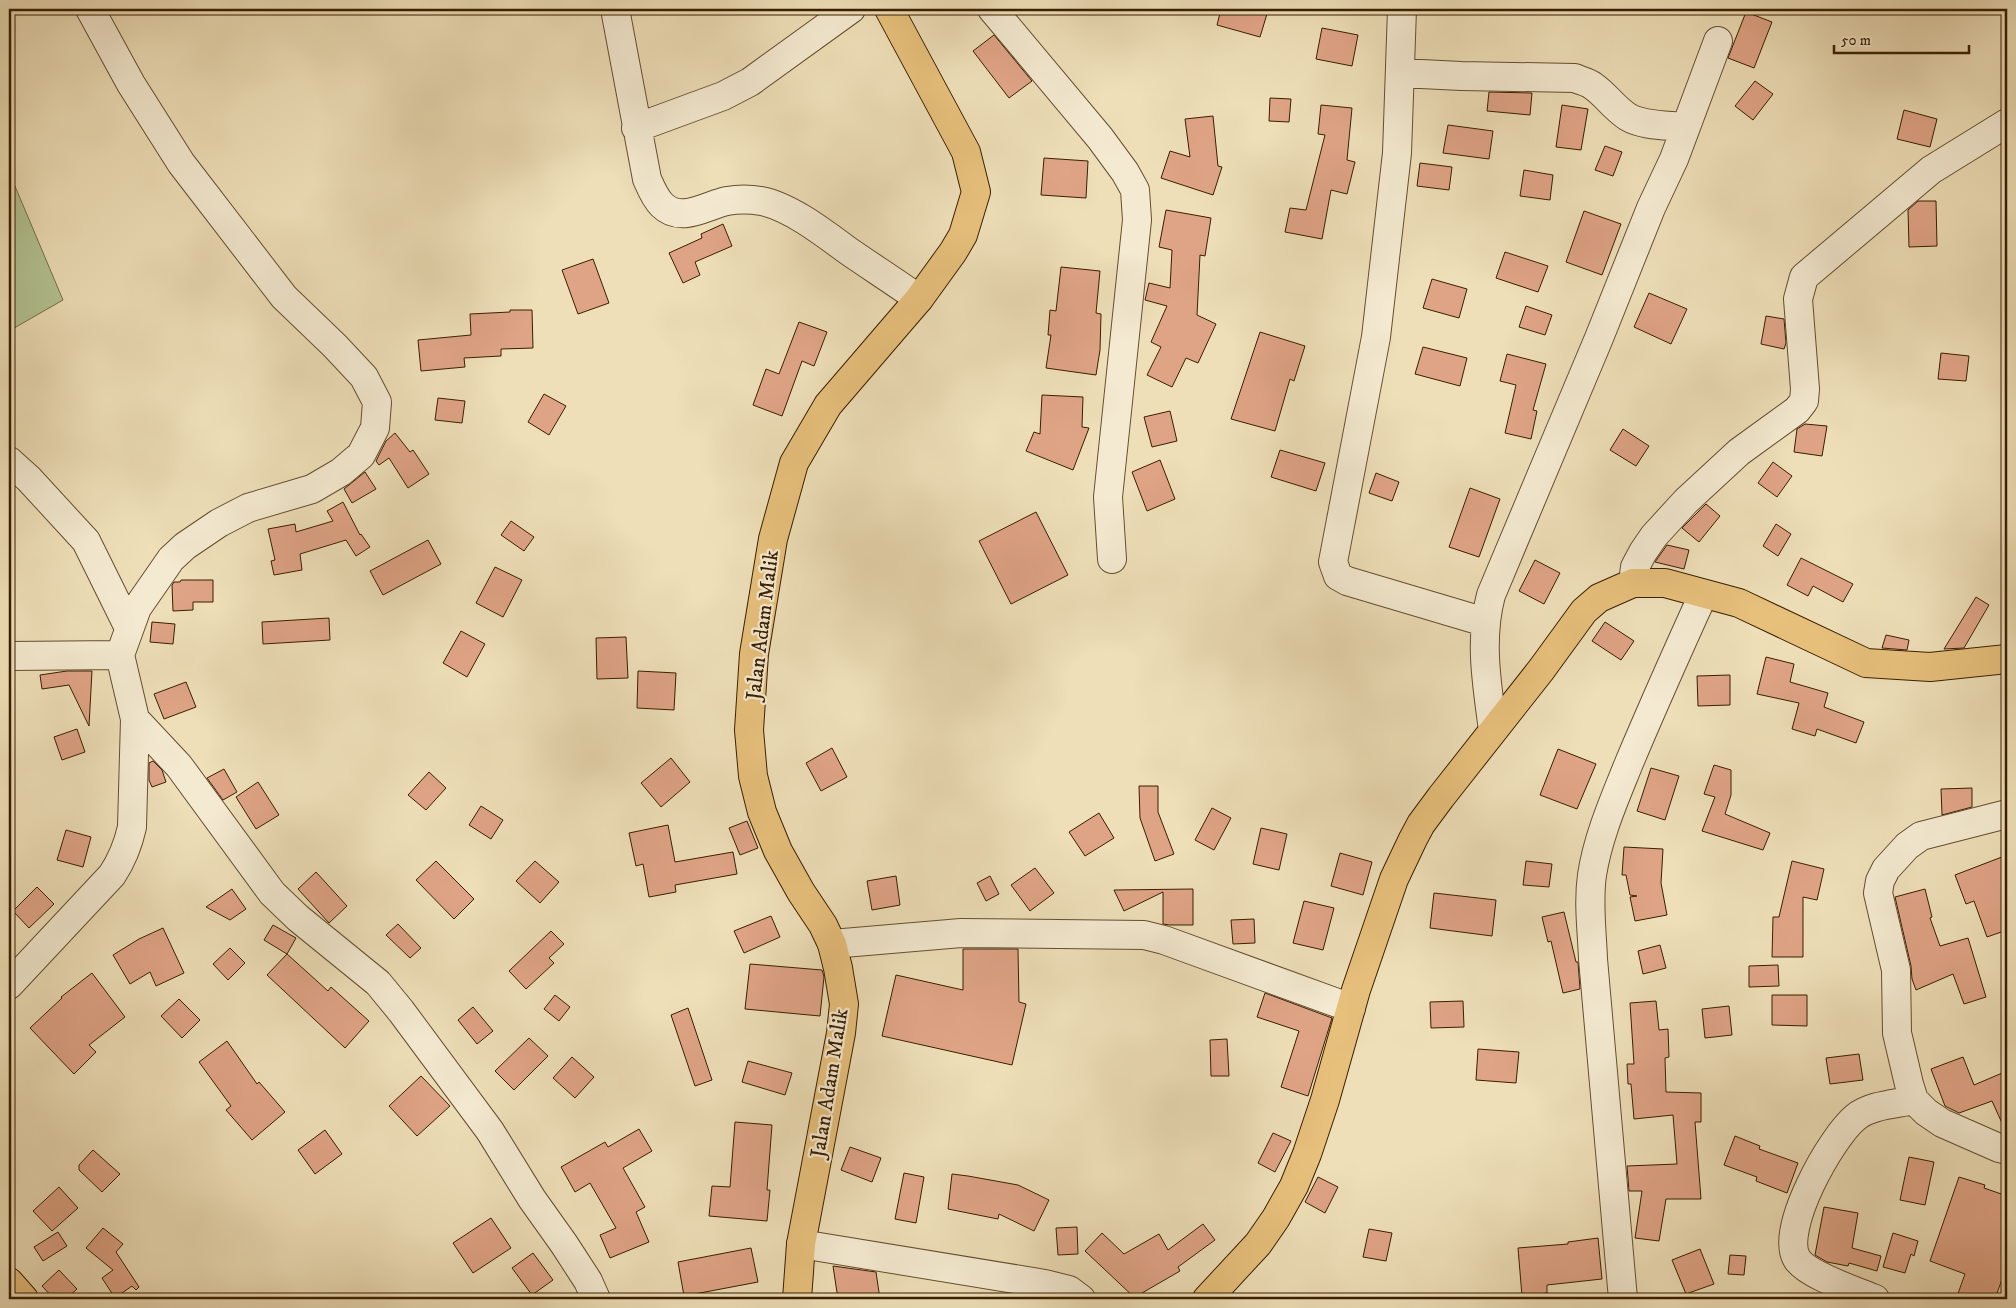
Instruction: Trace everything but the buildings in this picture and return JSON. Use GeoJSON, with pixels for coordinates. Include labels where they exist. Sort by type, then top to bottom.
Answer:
{"type":"FeatureCollection","features":[{"type":"Feature","properties":{"kind":"main road","name":"Jalan Adam Malik"},"geometry":{"type":"LineString","coordinates":[[797,1299],[800,1244],[841,1033],[844,1004],[832,944],[823,925],[801,892],[778,851],[762,812],[753,776],[749,730],[754,654],[773,539],[794,463],[828,405],[919,299],[953,252],[963,235],[976,192],[966,152],[889,9]]}},
{"type":"Feature","properties":{"kind":"main road"},"geometry":{"type":"LineString","coordinates":[[1207,1299],[1258,1244],[1276,1218],[1294,1186],[1322,1109],[1356,990],[1394,879],[1421,824],[1584,611],[1599,598],[1633,583],[1665,583],[1703,595],[1739,603],[1866,664],[1930,667],[2007,659]]}},
{"type":"Feature","properties":{"kind":"main road"},"geometry":{"type":"LineString","coordinates":[[9,1282],[24,1299]]}},
{"type":"Feature","properties":{"kind":"street"},"geometry":{"type":"LineString","coordinates":[[11,979],[112,875],[120,862],[132,828],[135,719],[120,655],[137,608],[152,584],[170,559],[185,546],[219,523],[248,508],[312,489],[341,472],[360,455],[374,428],[377,402],[364,377],[284,297],[181,163],[130,84],[90,9]]}},
{"type":"Feature","properties":{"kind":"street"},"geometry":{"type":"LineString","coordinates":[[615,9],[647,179],[655,196],[664,207],[678,213],[686,213],[703,210],[734,200],[763,201],[808,222],[919,299]]}},
{"type":"Feature","properties":{"kind":"street"},"geometry":{"type":"LineString","coordinates":[[636,128],[723,96],[750,82],[851,9]]}},
{"type":"Feature","properties":{"kind":"street"},"geometry":{"type":"LineString","coordinates":[[992,9],[1100,138],[1125,172],[1135,190],[1137,220],[1108,497],[1112,559]]}},
{"type":"Feature","properties":{"kind":"street"},"geometry":{"type":"LineString","coordinates":[[1402,9],[1398,153],[1376,337],[1333,562],[1338,576],[1347,581],[1485,622]]}},
{"type":"Feature","properties":{"kind":"street"},"geometry":{"type":"LineString","coordinates":[[1493,730],[1484,648],[1485,622],[1491,595],[1685,128],[1718,41]]}},
{"type":"Feature","properties":{"kind":"street"},"geometry":{"type":"LineString","coordinates":[[1401,73],[1575,78],[1592,85],[1604,95],[1612,106],[1630,118],[1685,128]]}},
{"type":"Feature","properties":{"kind":"street"},"geometry":{"type":"LineString","coordinates":[[1633,583],[1635,567],[1643,552],[1654,536],[1680,508],[1739,452],[1797,410],[1804,401],[1805,389],[1798,299],[1804,277],[1931,170],[2007,123]]}},
{"type":"Feature","properties":{"kind":"street"},"geometry":{"type":"LineString","coordinates":[[9,461],[29,479],[86,541],[129,628]]}},
{"type":"Feature","properties":{"kind":"street"},"geometry":{"type":"LineString","coordinates":[[1623,1299],[1590,921],[1592,874],[1602,834],[1616,795],[1650,713],[1703,595]]}},
{"type":"Feature","properties":{"kind":"street"},"geometry":{"type":"LineString","coordinates":[[9,656],[120,655]]}},
{"type":"Feature","properties":{"kind":"street"},"geometry":{"type":"LineString","coordinates":[[135,719],[179,766],[272,893],[298,918],[378,983],[401,1011],[490,1131],[532,1199],[588,1281],[596,1299]]}},
{"type":"Feature","properties":{"kind":"street"},"geometry":{"type":"LineString","coordinates":[[2007,814],[1921,836],[1907,846],[1886,869],[1880,881],[1878,893],[1896,970],[1897,1033],[1914,1100],[1926,1112],[1942,1123],[2007,1150]]}},
{"type":"Feature","properties":{"kind":"street"},"geometry":{"type":"LineString","coordinates":[[832,944],[961,933],[1144,935],[1164,940],[1351,1008]]}},
{"type":"Feature","properties":{"kind":"street"},"geometry":{"type":"LineString","coordinates":[[1875,1299],[1805,1269],[1793,1252],[1792,1235],[1824,1155],[1843,1128],[1857,1115],[1914,1100]]}},
{"type":"Feature","properties":{"kind":"street"},"geometry":{"type":"LineString","coordinates":[[800,1244],[1045,1284],[1068,1290],[1081,1299]]}},
{"type":"Feature","properties":{"kind":"green space"},"geometry":{"type":"Polygon","coordinates":[[[9,172],[63,300],[9,331],[9,172]]]}}]}
